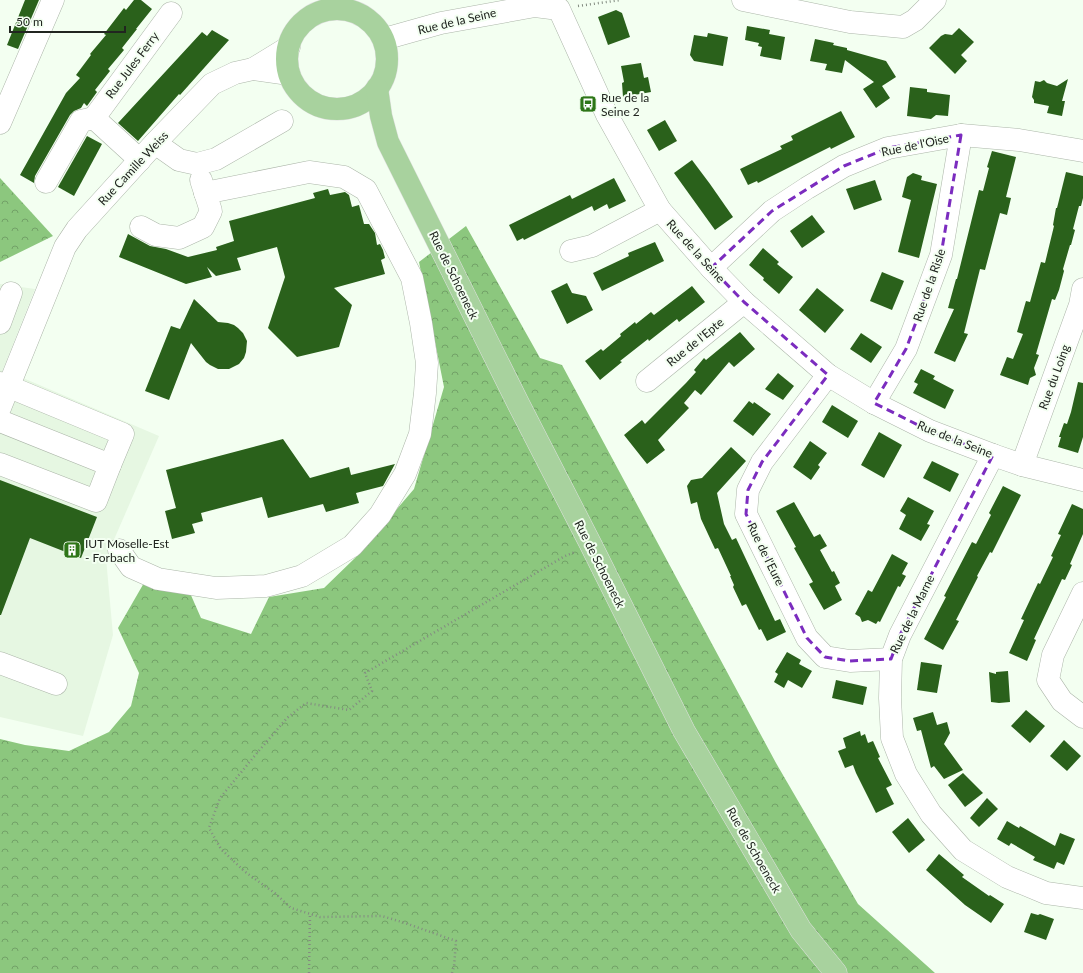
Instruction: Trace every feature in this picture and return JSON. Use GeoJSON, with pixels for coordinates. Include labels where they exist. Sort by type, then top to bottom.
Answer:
{"type":"FeatureCollection","features":[{"type":"Feature","properties":{"kind":"main road"},"geometry":{"type":"LineString","coordinates":[[317,5],[346,9],[369,19],[384,39],[388,60],[382,83],[365,102],[346,109],[331,110],[314,104],[297,89],[289,74],[287,66],[290,40],[297,28],[310,16],[317,5]]}},
{"type":"Feature","properties":{"kind":"main road","name":"Rue de Schoeneck"},"geometry":{"type":"LineString","coordinates":[[377,88],[381,116],[388,142],[515,398],[591,545],[684,731],[801,930],[836,973]]}},
{"type":"Feature","properties":{"kind":"main road","name":"Rue de Schoeneck"},"geometry":{"type":"LineString","coordinates":[[346,109],[366,120],[388,142]]}},
{"type":"Feature","properties":{"kind":"street"},"geometry":{"type":"LineString","coordinates":[[0,123],[53,0]]}},
{"type":"Feature","properties":{"kind":"street"},"geometry":{"type":"LineString","coordinates":[[743,0],[850,22],[903,27],[915,20],[935,0]]}},
{"type":"Feature","properties":{"kind":"street","name":"Rue de la Seine"},"geometry":{"type":"LineString","coordinates":[[384,39],[441,23],[479,8],[535,6],[559,9],[607,115],[660,210],[711,268],[744,302],[828,375],[874,402],[930,431],[993,455],[1022,465],[1083,480]]}},
{"type":"Feature","properties":{"kind":"street","name":"Rue Jules Ferry"},"geometry":{"type":"LineString","coordinates":[[46,182],[81,121],[94,118],[171,13]]}},
{"type":"Feature","properties":{"kind":"street","name":"Rue Camille Weiss"},"geometry":{"type":"LineString","coordinates":[[0,408],[4,384],[45,297],[64,247],[77,229],[155,143],[212,84],[235,73],[253,69],[289,47]]}},
{"type":"Feature","properties":{"kind":"street","name":"Rue Camille Weiss"},"geometry":{"type":"LineString","coordinates":[[253,69],[289,74]]}},
{"type":"Feature","properties":{"kind":"street"},"geometry":{"type":"LineString","coordinates":[[94,118],[140,160]]}},
{"type":"Feature","properties":{"kind":"street"},"geometry":{"type":"LineString","coordinates":[[155,143],[179,160],[197,164],[216,159],[282,121]]}},
{"type":"Feature","properties":{"kind":"street","name":"Rue de l'Oise"},"geometry":{"type":"LineString","coordinates":[[711,268],[772,211],[844,166],[888,148],[961,135],[1020,140],[1083,151]]}},
{"type":"Feature","properties":{"kind":"street","name":"Rue de la Risle"},"geometry":{"type":"LineString","coordinates":[[874,402],[906,349],[941,255],[961,135]]}},
{"type":"Feature","properties":{"kind":"street"},"geometry":{"type":"LineString","coordinates":[[141,227],[156,235],[179,238],[203,227],[211,211],[197,164]]}},
{"type":"Feature","properties":{"kind":"street"},"geometry":{"type":"LineString","coordinates":[[119,550],[131,567],[158,579],[216,588],[266,586],[302,576],[352,546],[380,515],[405,474],[420,434],[427,363],[412,278],[366,190],[344,177],[309,172],[205,193]]}},
{"type":"Feature","properties":{"kind":"street"},"geometry":{"type":"LineString","coordinates":[[571,251],[592,246],[660,210]]}},
{"type":"Feature","properties":{"kind":"street"},"geometry":{"type":"LineString","coordinates":[[0,323],[11,293]]}},
{"type":"Feature","properties":{"kind":"street","name":"Rue du Loing"},"geometry":{"type":"LineString","coordinates":[[1022,465],[1082,300]]}},
{"type":"Feature","properties":{"kind":"street","name":"Rue de l'Epte"},"geometry":{"type":"LineString","coordinates":[[647,381],[744,302]]}},
{"type":"Feature","properties":{"kind":"street","name":"Rue de l'Eure"},"geometry":{"type":"LineString","coordinates":[[828,375],[762,462],[748,490],[746,514],[807,638],[825,656],[850,661],[891,659]]}},
{"type":"Feature","properties":{"kind":"street"},"geometry":{"type":"LineString","coordinates":[[0,464],[96,501],[123,434],[4,384]]}},
{"type":"Feature","properties":{"kind":"street"},"geometry":{"type":"LineString","coordinates":[[0,421],[110,465]]}},
{"type":"Feature","properties":{"kind":"street","name":"Rue de la Marne"},"geometry":{"type":"LineString","coordinates":[[993,455],[900,635],[891,659],[890,698],[892,738],[906,774],[931,814],[963,850],[1007,877],[1046,893],[1083,898]]}},
{"type":"Feature","properties":{"kind":"street"},"geometry":{"type":"LineString","coordinates":[[1083,593],[1053,655],[1048,680],[1062,701],[1083,717]]}},
{"type":"Feature","properties":{"kind":"street"},"geometry":{"type":"LineString","coordinates":[[0,663],[56,684]]}},
{"type":"Feature","properties":{"kind":"path"},"geometry":{"type":"LineString","coordinates":[[559,9],[621,0]]}},
{"type":"Feature","properties":{"kind":"path"},"geometry":{"type":"LineString","coordinates":[[452,973],[454,968],[456,941],[382,916],[320,917],[292,908],[244,870],[221,849],[210,828],[220,798],[287,718],[306,702],[349,710],[372,691],[365,673],[565,556],[591,545]]}},
{"type":"Feature","properties":{"kind":"path"},"geometry":{"type":"LineString","coordinates":[[309,973],[310,914]]}},
{"type":"Feature","properties":{"kind":"highlighted area"},"geometry":{"type":"Polygon","coordinates":[[[961,135],[941,255],[906,349],[874,403],[930,431],[993,455],[900,635],[891,659],[850,661],[825,657],[807,638],[746,514],[748,490],[762,462],[828,375],[744,302],[711,268],[772,211],[844,166],[888,148],[961,135]]]}},
{"type":"Feature","properties":{"kind":"shaded area"},"geometry":{"type":"Polygon","coordinates":[[[0,284],[35,289],[0,377],[0,284]]]}},
{"type":"Feature","properties":{"kind":"shaded area"},"geometry":{"type":"Polygon","coordinates":[[[23,378],[159,436],[106,558],[113,635],[83,736],[0,717],[0,383],[23,378]]]}},
{"type":"Feature","properties":{"kind":"green space"},"geometry":{"type":"Polygon","coordinates":[[[0,178],[53,236],[0,262],[0,178]]]}},
{"type":"Feature","properties":{"kind":"green space"},"geometry":{"type":"Polygon","coordinates":[[[466,226],[540,358],[562,365],[776,763],[858,904],[935,973],[0,973],[0,739],[25,745],[69,751],[109,732],[131,706],[139,673],[118,628],[152,569],[190,593],[201,618],[251,634],[269,597],[324,588],[355,558],[414,489],[444,387],[419,262],[466,226]]]}},
{"type":"Feature","properties":{"kind":"building"},"geometry":{"type":"Polygon","coordinates":[[[25,0],[39,0],[18,49],[7,45],[25,0]]]}},
{"type":"Feature","properties":{"kind":"building"},"geometry":{"type":"Polygon","coordinates":[[[134,0],[141,0],[152,9],[122,48],[124,50],[108,69],[110,71],[95,90],[97,92],[87,106],[84,103],[81,108],[74,111],[70,115],[35,176],[34,183],[20,175],[66,93],[80,78],[76,75],[124,8],[126,10],[134,0]]]}},
{"type":"Feature","properties":{"kind":"building"},"geometry":{"type":"Polygon","coordinates":[[[616,10],[622,13],[630,37],[608,45],[598,17],[616,10]]]}},
{"type":"Feature","properties":{"kind":"building"},"geometry":{"type":"Polygon","coordinates":[[[747,26],[770,30],[769,34],[785,37],[781,60],[760,56],[762,47],[758,46],[759,43],[745,40],[747,26]]]}},
{"type":"Feature","properties":{"kind":"building"},"geometry":{"type":"Polygon","coordinates":[[[959,28],[974,42],[961,55],[967,61],[955,74],[929,48],[941,36],[945,34],[952,35],[959,28]]]}},
{"type":"Feature","properties":{"kind":"building"},"geometry":{"type":"Polygon","coordinates":[[[212,30],[229,40],[138,141],[118,123],[202,32],[207,36],[212,30]]]}},
{"type":"Feature","properties":{"kind":"building"},"geometry":{"type":"Polygon","coordinates":[[[708,33],[728,37],[723,66],[694,61],[690,55],[694,35],[707,37],[708,33]]]}},
{"type":"Feature","properties":{"kind":"building"},"geometry":{"type":"Polygon","coordinates":[[[815,39],[834,43],[833,45],[847,48],[847,50],[886,61],[896,77],[882,86],[890,98],[876,108],[863,89],[874,82],[845,60],[842,73],[825,70],[827,64],[810,61],[815,39]]]}},
{"type":"Feature","properties":{"kind":"building"},"geometry":{"type":"Polygon","coordinates":[[[641,63],[644,78],[648,77],[651,92],[623,97],[622,83],[624,82],[621,66],[641,63]]]}},
{"type":"Feature","properties":{"kind":"building"},"geometry":{"type":"Polygon","coordinates":[[[1068,79],[1062,101],[1065,101],[1062,116],[1047,113],[1049,106],[1034,103],[1032,97],[1035,81],[1040,82],[1044,80],[1047,83],[1057,86],[1068,79]]]}},
{"type":"Feature","properties":{"kind":"building"},"geometry":{"type":"Polygon","coordinates":[[[910,87],[927,89],[927,92],[950,95],[948,116],[936,115],[931,119],[907,116],[910,87]]]}},
{"type":"Feature","properties":{"kind":"building"},"geometry":{"type":"Polygon","coordinates":[[[841,111],[855,137],[831,149],[830,147],[758,183],[757,181],[748,185],[740,169],[782,149],[780,146],[793,140],[791,136],[841,111]]]}},
{"type":"Feature","properties":{"kind":"building"},"geometry":{"type":"Polygon","coordinates":[[[665,120],[677,141],[659,151],[647,130],[665,120]]]}},
{"type":"Feature","properties":{"kind":"building"},"geometry":{"type":"Polygon","coordinates":[[[87,136],[102,144],[74,196],[58,187],[87,136]]]}},
{"type":"Feature","properties":{"kind":"building"},"geometry":{"type":"Polygon","coordinates":[[[992,151],[1016,157],[1006,197],[1011,198],[1007,215],[1000,213],[985,270],[980,269],[964,333],[968,334],[955,362],[934,353],[954,309],[948,308],[957,279],[979,190],[983,191],[989,168],[987,167],[992,151]]]}},
{"type":"Feature","properties":{"kind":"building"},"geometry":{"type":"Polygon","coordinates":[[[692,160],[733,217],[715,230],[674,173],[692,160]]]}},
{"type":"Feature","properties":{"kind":"building"},"geometry":{"type":"Polygon","coordinates":[[[1066,172],[1083,176],[1083,198],[1081,206],[1079,206],[1073,229],[1075,230],[1063,269],[1064,271],[1059,290],[1055,300],[1052,299],[1036,354],[1039,355],[1034,368],[1036,375],[1030,378],[1028,385],[1000,375],[1007,357],[1013,359],[1023,334],[1017,332],[1026,301],[1030,302],[1041,262],[1045,263],[1054,226],[1056,208],[1066,172]]]}},
{"type":"Feature","properties":{"kind":"building"},"geometry":{"type":"Polygon","coordinates":[[[913,173],[922,176],[921,180],[937,184],[919,258],[898,252],[911,200],[902,197],[907,177],[913,173]]]}},
{"type":"Feature","properties":{"kind":"building"},"geometry":{"type":"Polygon","coordinates":[[[614,178],[626,201],[609,209],[607,204],[594,211],[592,206],[524,240],[523,238],[517,241],[509,225],[570,195],[572,199],[614,178]]]}},
{"type":"Feature","properties":{"kind":"building"},"geometry":{"type":"Polygon","coordinates":[[[875,180],[882,200],[854,210],[846,189],[875,180]]]}},
{"type":"Feature","properties":{"kind":"building"},"geometry":{"type":"Polygon","coordinates":[[[328,189],[330,195],[345,192],[349,195],[352,207],[359,205],[364,224],[369,224],[375,233],[377,245],[380,244],[385,258],[381,260],[385,274],[334,288],[352,305],[339,347],[297,357],[268,328],[285,277],[277,247],[237,258],[241,270],[216,276],[207,267],[212,277],[186,284],[119,257],[128,234],[150,246],[166,249],[188,257],[217,250],[216,247],[234,241],[229,221],[315,198],[313,193],[328,189]]]}},
{"type":"Feature","properties":{"kind":"building"},"geometry":{"type":"Polygon","coordinates":[[[812,215],[825,232],[802,248],[790,231],[812,215]]]}},
{"type":"Feature","properties":{"kind":"building"},"geometry":{"type":"Polygon","coordinates":[[[655,242],[664,261],[602,291],[593,273],[629,256],[628,253],[655,242]]]}},
{"type":"Feature","properties":{"kind":"building"},"geometry":{"type":"Polygon","coordinates":[[[763,248],[779,262],[777,264],[793,277],[779,294],[749,265],[763,248]]]}},
{"type":"Feature","properties":{"kind":"building"},"geometry":{"type":"Polygon","coordinates":[[[882,272],[904,281],[892,310],[870,301],[882,272]]]}},
{"type":"Feature","properties":{"kind":"building"},"geometry":{"type":"Polygon","coordinates":[[[567,283],[572,293],[586,296],[593,310],[567,324],[551,291],[567,283]]]}},
{"type":"Feature","properties":{"kind":"building"},"geometry":{"type":"Polygon","coordinates":[[[692,286],[705,302],[679,322],[677,319],[649,341],[648,339],[620,361],[622,362],[600,380],[585,361],[601,349],[603,351],[635,322],[636,324],[651,312],[654,315],[692,286]]]}},
{"type":"Feature","properties":{"kind":"building"},"geometry":{"type":"Polygon","coordinates":[[[817,288],[844,310],[825,333],[799,310],[817,288]]]}},
{"type":"Feature","properties":{"kind":"building"},"geometry":{"type":"Polygon","coordinates":[[[194,299],[218,322],[234,325],[243,333],[247,341],[244,358],[239,364],[229,369],[218,369],[206,362],[191,343],[169,400],[145,391],[171,326],[180,329],[194,299]]]}},
{"type":"Feature","properties":{"kind":"building"},"geometry":{"type":"Polygon","coordinates":[[[740,332],[755,349],[734,367],[729,362],[701,395],[695,390],[684,403],[689,408],[658,440],[665,450],[647,464],[624,435],[642,420],[645,424],[696,372],[694,370],[704,358],[706,360],[740,332]]]}},
{"type":"Feature","properties":{"kind":"building"},"geometry":{"type":"Polygon","coordinates":[[[861,333],[882,347],[871,363],[850,349],[861,333]]]}},
{"type":"Feature","properties":{"kind":"building"},"geometry":{"type":"Polygon","coordinates":[[[921,369],[935,376],[933,379],[954,390],[945,409],[913,393],[918,384],[914,382],[921,369]]]}},
{"type":"Feature","properties":{"kind":"building"},"geometry":{"type":"Polygon","coordinates":[[[778,373],[794,386],[783,400],[765,389],[778,373]]]}},
{"type":"Feature","properties":{"kind":"building"},"geometry":{"type":"Polygon","coordinates":[[[1078,382],[1083,383],[1083,437],[1078,453],[1058,447],[1061,437],[1059,437],[1064,423],[1067,424],[1071,412],[1078,382]]]}},
{"type":"Feature","properties":{"kind":"building"},"geometry":{"type":"Polygon","coordinates":[[[749,401],[753,404],[754,402],[771,414],[753,436],[733,421],[749,401]]]}},
{"type":"Feature","properties":{"kind":"building"},"geometry":{"type":"Polygon","coordinates":[[[832,405],[858,421],[848,438],[822,422],[832,405]]]}},
{"type":"Feature","properties":{"kind":"building"},"geometry":{"type":"Polygon","coordinates":[[[879,432],[902,445],[884,478],[861,465],[879,432]]]}},
{"type":"Feature","properties":{"kind":"building"},"geometry":{"type":"Polygon","coordinates":[[[283,439],[310,478],[349,467],[351,475],[395,464],[383,486],[356,493],[359,503],[326,512],[323,504],[268,518],[262,497],[201,513],[203,521],[192,524],[195,533],[172,539],[165,511],[176,508],[166,470],[283,439]]]}},
{"type":"Feature","properties":{"kind":"building"},"geometry":{"type":"Polygon","coordinates":[[[810,441],[827,453],[818,465],[820,467],[811,480],[793,467],[810,441]]]}},
{"type":"Feature","properties":{"kind":"building"},"geometry":{"type":"Polygon","coordinates":[[[731,447],[746,461],[717,493],[724,524],[732,540],[736,538],[775,621],[780,619],[786,632],[767,641],[761,629],[759,630],[746,604],[742,606],[733,587],[734,585],[731,576],[718,548],[715,549],[701,519],[697,502],[691,504],[687,486],[691,480],[702,478],[731,447]]]}},
{"type":"Feature","properties":{"kind":"building"},"geometry":{"type":"Polygon","coordinates":[[[932,461],[959,474],[950,492],[923,478],[932,461]]]}},
{"type":"Feature","properties":{"kind":"building","name":"IUT Moselle-Est - Forbach"},"geometry":{"type":"Polygon","coordinates":[[[0,480],[97,517],[81,558],[30,538],[1,615],[0,615],[0,480]]]}},
{"type":"Feature","properties":{"kind":"building"},"geometry":{"type":"Polygon","coordinates":[[[1003,486],[1021,495],[992,553],[990,552],[977,576],[978,577],[956,620],[959,621],[943,650],[924,639],[972,542],[976,544],[991,515],[989,513],[1003,486]]]}},
{"type":"Feature","properties":{"kind":"building"},"geometry":{"type":"Polygon","coordinates":[[[908,497],[934,511],[927,524],[930,525],[921,541],[899,529],[906,515],[900,511],[908,497]]]}},
{"type":"Feature","properties":{"kind":"building"},"geometry":{"type":"Polygon","coordinates":[[[794,502],[814,537],[820,534],[827,546],[820,550],[840,583],[835,586],[842,600],[824,610],[809,584],[813,582],[776,511],[794,502]]]}},
{"type":"Feature","properties":{"kind":"building"},"geometry":{"type":"Polygon","coordinates":[[[1072,504],[1083,509],[1083,534],[1065,580],[1062,579],[1034,639],[1036,640],[1027,661],[1009,653],[1024,620],[1021,619],[1038,583],[1040,584],[1053,557],[1051,556],[1061,535],[1058,534],[1072,504]]]}},
{"type":"Feature","properties":{"kind":"building"},"geometry":{"type":"Polygon","coordinates":[[[892,554],[908,563],[902,574],[906,576],[900,587],[898,586],[880,622],[878,621],[876,624],[868,620],[862,622],[860,617],[855,614],[868,590],[872,592],[892,554]]]}},
{"type":"Feature","properties":{"kind":"building"},"geometry":{"type":"Polygon","coordinates":[[[787,652],[801,660],[799,664],[812,671],[802,688],[788,680],[784,688],[774,682],[778,674],[775,672],[787,652]]]}},
{"type":"Feature","properties":{"kind":"building"},"geometry":{"type":"Polygon","coordinates":[[[921,662],[942,665],[937,693],[917,690],[921,662]]]}},
{"type":"Feature","properties":{"kind":"building"},"geometry":{"type":"Polygon","coordinates":[[[1008,671],[1010,702],[991,702],[989,672],[996,674],[996,672],[1008,671]]]}},
{"type":"Feature","properties":{"kind":"building"},"geometry":{"type":"Polygon","coordinates":[[[836,680],[867,687],[863,705],[832,698],[836,680]]]}},
{"type":"Feature","properties":{"kind":"building"},"geometry":{"type":"Polygon","coordinates":[[[1026,710],[1045,726],[1030,743],[1011,726],[1026,710]]]}},
{"type":"Feature","properties":{"kind":"building"},"geometry":{"type":"Polygon","coordinates":[[[933,712],[937,725],[947,722],[950,733],[944,744],[963,770],[944,779],[934,766],[931,768],[921,730],[917,731],[913,718],[933,712]]]}},
{"type":"Feature","properties":{"kind":"building"},"geometry":{"type":"Polygon","coordinates":[[[860,731],[861,736],[865,734],[868,743],[873,741],[880,757],[878,758],[892,785],[886,788],[894,804],[876,813],[853,765],[845,768],[838,751],[846,748],[843,738],[860,731]]]}},
{"type":"Feature","properties":{"kind":"building"},"geometry":{"type":"Polygon","coordinates":[[[1064,740],[1081,756],[1067,771],[1050,756],[1064,740]]]}},
{"type":"Feature","properties":{"kind":"building"},"geometry":{"type":"Polygon","coordinates":[[[963,773],[983,793],[965,807],[948,785],[963,773]]]}},
{"type":"Feature","properties":{"kind":"building"},"geometry":{"type":"Polygon","coordinates":[[[987,798],[998,809],[979,827],[970,818],[987,798]]]}},
{"type":"Feature","properties":{"kind":"building"},"geometry":{"type":"Polygon","coordinates":[[[908,818],[925,840],[909,853],[892,832],[908,818]]]}},
{"type":"Feature","properties":{"kind":"building"},"geometry":{"type":"Polygon","coordinates":[[[1007,821],[1019,828],[1020,826],[1055,846],[1060,833],[1075,839],[1064,865],[1057,862],[1054,869],[1033,860],[1035,857],[1011,843],[1009,846],[997,839],[1007,821]]]}},
{"type":"Feature","properties":{"kind":"building"},"geometry":{"type":"Polygon","coordinates":[[[939,854],[964,875],[962,877],[989,896],[990,895],[1004,904],[991,923],[965,905],[926,870],[939,854]]]}},
{"type":"Feature","properties":{"kind":"building"},"geometry":{"type":"Polygon","coordinates":[[[1031,913],[1038,915],[1040,914],[1054,919],[1046,940],[1024,932],[1031,913]]]}},
{"type":"Feature","properties":{"kind":"place","name":"Rue de la Seine 2"},"geometry":{"type":"Point","coordinates":[588,104]}},
{"type":"Feature","properties":{"kind":"place","name":"IUT Moselle-Est - Forbach"},"geometry":{"type":"Point","coordinates":[72,550]}}]}
